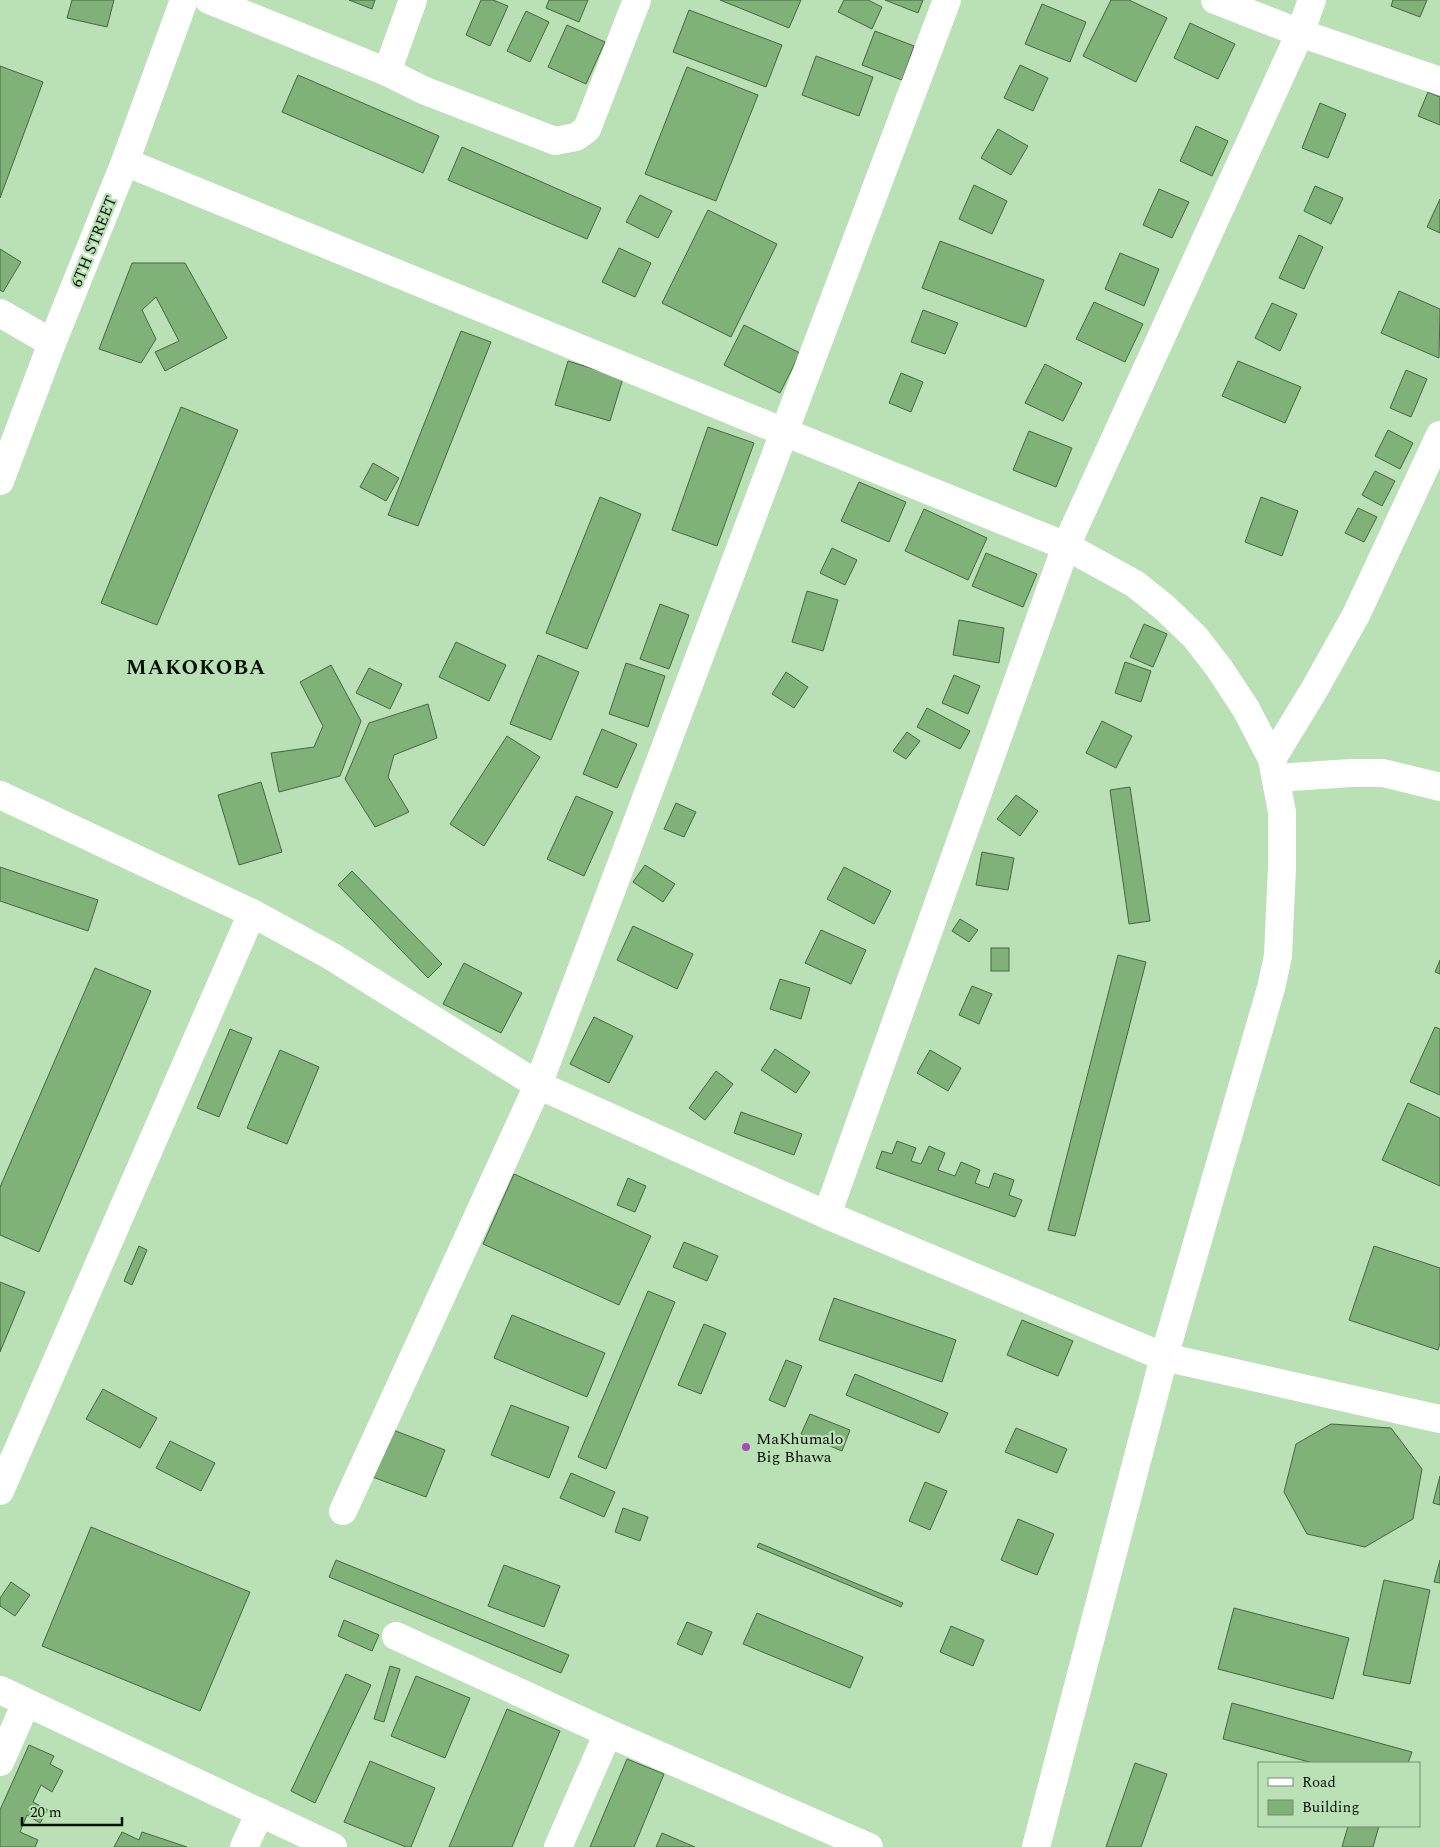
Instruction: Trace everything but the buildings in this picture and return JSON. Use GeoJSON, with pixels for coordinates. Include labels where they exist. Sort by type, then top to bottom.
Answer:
{"type":"FeatureCollection","features":[{"type":"Feature","properties":{"kind":"street","name":"6TH STREET"},"geometry":{"type":"LineString","coordinates":[[0,481],[52,343],[125,162],[184,0]]}},
{"type":"Feature","properties":{"kind":"street"},"geometry":{"type":"LineString","coordinates":[[208,0],[387,72],[423,90],[554,141],[576,138],[587,129],[637,0]]}},
{"type":"Feature","properties":{"kind":"street"},"geometry":{"type":"LineString","coordinates":[[387,72],[413,0]]}},
{"type":"Feature","properties":{"kind":"street"},"geometry":{"type":"LineString","coordinates":[[343,1511],[538,1085],[947,0]]}},
{"type":"Feature","properties":{"kind":"street"},"geometry":{"type":"LineString","coordinates":[[1215,0],[1300,33],[1440,81]]}},
{"type":"Feature","properties":{"kind":"street"},"geometry":{"type":"LineString","coordinates":[[827,1215],[1066,546],[1300,33],[1312,0]]}},
{"type":"Feature","properties":{"kind":"street"},"geometry":{"type":"LineString","coordinates":[[125,162],[1066,546],[1135,584],[1165,608],[1194,636],[1219,668],[1246,709],[1274,768],[1282,821],[1278,956],[1271,988],[1164,1357],[1036,1847]]}},
{"type":"Feature","properties":{"kind":"street"},"geometry":{"type":"LineString","coordinates":[[0,313],[52,343]]}},
{"type":"Feature","properties":{"kind":"street"},"geometry":{"type":"LineString","coordinates":[[1274,768],[1314,690],[1356,615],[1440,435]]}},
{"type":"Feature","properties":{"kind":"street"},"geometry":{"type":"LineString","coordinates":[[1274,768],[1383,773],[1440,787]]}},
{"type":"Feature","properties":{"kind":"street"},"geometry":{"type":"LineString","coordinates":[[0,795],[252,913],[331,956],[538,1085],[827,1215],[1164,1357],[1440,1419]]}},
{"type":"Feature","properties":{"kind":"street"},"geometry":{"type":"LineString","coordinates":[[0,1491],[252,913]]}},
{"type":"Feature","properties":{"kind":"street"},"geometry":{"type":"LineString","coordinates":[[396,1636],[608,1733],[869,1847]]}},
{"type":"Feature","properties":{"kind":"street"},"geometry":{"type":"LineString","coordinates":[[0,1690],[333,1847]]}},
{"type":"Feature","properties":{"kind":"street"},"geometry":{"type":"LineString","coordinates":[[0,1762],[26,1702]]}},
{"type":"Feature","properties":{"kind":"street"},"geometry":{"type":"LineString","coordinates":[[558,1847],[608,1733]]}},
{"type":"Feature","properties":{"kind":"street"},"geometry":{"type":"LineString","coordinates":[[244,1847],[260,1812]]}},
{"type":"Feature","properties":{"kind":"place","name":"MaKhumalo Big Bhawa"},"geometry":{"type":"Point","coordinates":[746,1447]}},
{"type":"Feature","properties":{"kind":"district","name":"MAKOKOBA"},"geometry":{"type":"Point","coordinates":[196,667]}}]}
